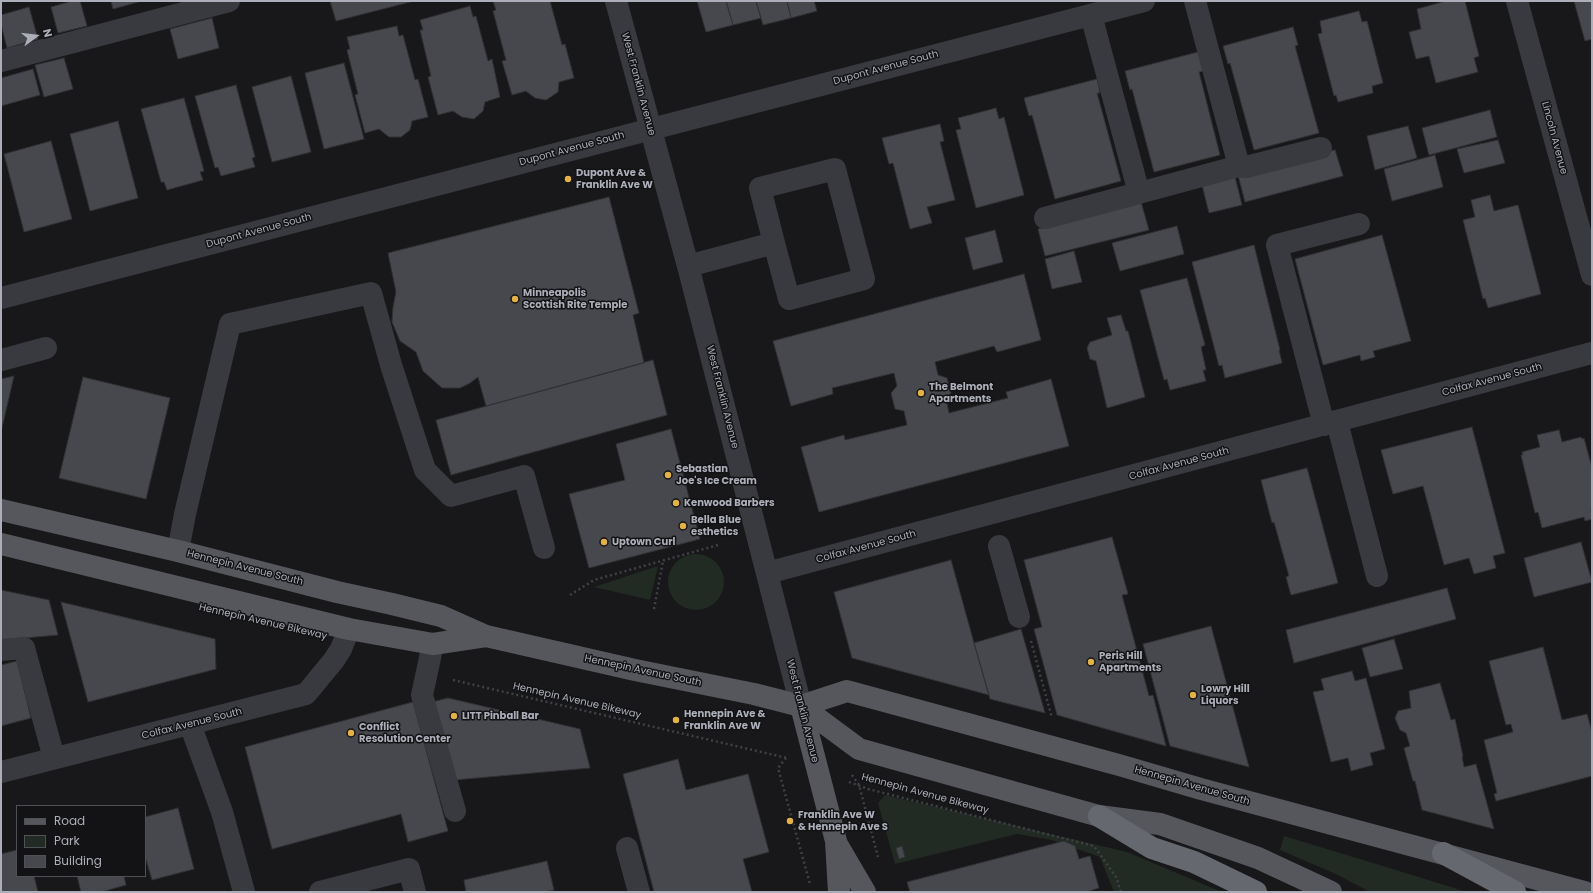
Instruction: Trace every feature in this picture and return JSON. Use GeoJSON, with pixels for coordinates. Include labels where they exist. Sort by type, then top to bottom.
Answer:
{"type":"FeatureCollection","features":[{"type":"Feature","properties":{"kind":"highway"},"geometry":{"type":"LineString","coordinates":[[1099,816],[1152,848],[1194,862],[1256,892]]}},
{"type":"Feature","properties":{"kind":"highway"},"geometry":{"type":"LineString","coordinates":[[1443,853],[1515,892]]}},
{"type":"Feature","properties":{"kind":"main road","name":"Hennepin Avenue South"},"geometry":{"type":"LineString","coordinates":[[1,510],[178,551],[337,592],[440,616],[486,636],[800,706],[859,749],[1099,816],[1160,824],[1258,858],[1331,892]]}},
{"type":"Feature","properties":{"kind":"main road","name":"Hennepin Avenue South"},"geometry":{"type":"LineString","coordinates":[[1,544],[349,628],[433,644],[486,636]]}},
{"type":"Feature","properties":{"kind":"main road","name":"Hennepin Avenue South"},"geometry":{"type":"LineString","coordinates":[[800,706],[847,691],[1119,765],[1201,789],[1585,892]]}},
{"type":"Feature","properties":{"kind":"main road","name":"West Franklin Avenue"},"geometry":{"type":"LineString","coordinates":[[800,706],[836,841],[839,892]]}},
{"type":"Feature","properties":{"kind":"main road","name":"West Franklin Avenue"},"geometry":{"type":"LineString","coordinates":[[836,841],[865,892]]}},
{"type":"Feature","properties":{"kind":"street"},"geometry":{"type":"LineString","coordinates":[[1,62],[229,1]]}},
{"type":"Feature","properties":{"kind":"street","name":"West Franklin Avenue"},"geometry":{"type":"LineString","coordinates":[[616,1],[688,266],[800,706]]}},
{"type":"Feature","properties":{"kind":"street"},"geometry":{"type":"LineString","coordinates":[[1195,1],[1238,166]]}},
{"type":"Feature","properties":{"kind":"street","name":"Lincoln Avenue"},"geometry":{"type":"LineString","coordinates":[[1517,1],[1592,275]]}},
{"type":"Feature","properties":{"kind":"street"},"geometry":{"type":"LineString","coordinates":[[1118,6],[1139,193]]}},
{"type":"Feature","properties":{"kind":"street","name":"Dupont Avenue South"},"geometry":{"type":"LineString","coordinates":[[1,298],[1118,6]]}},
{"type":"Feature","properties":{"kind":"street"},"geometry":{"type":"LineString","coordinates":[[1045,218],[1238,166],[1246,167],[1321,148]]}},
{"type":"Feature","properties":{"kind":"street"},"geometry":{"type":"LineString","coordinates":[[835,169],[864,279],[789,299],[774,243],[760,188],[835,169]]}},
{"type":"Feature","properties":{"kind":"street"},"geometry":{"type":"LineString","coordinates":[[1358,224],[1277,246],[1376,576]]}},
{"type":"Feature","properties":{"kind":"street"},"geometry":{"type":"LineString","coordinates":[[688,266],[774,243]]}},
{"type":"Feature","properties":{"kind":"street"},"geometry":{"type":"LineString","coordinates":[[178,551],[230,324],[371,293],[391,365],[425,470],[451,496],[524,476],[544,548]]}},
{"type":"Feature","properties":{"kind":"street"},"geometry":{"type":"LineString","coordinates":[[1,360],[46,348]]}},
{"type":"Feature","properties":{"kind":"street","name":"Colfax Avenue South"},"geometry":{"type":"LineString","coordinates":[[767,573],[1592,353]]}},
{"type":"Feature","properties":{"kind":"street"},"geometry":{"type":"LineString","coordinates":[[999,546],[1019,617]]}},
{"type":"Feature","properties":{"kind":"street","name":"Colfax Avenue South"},"geometry":{"type":"LineString","coordinates":[[1,772],[306,694],[334,660],[341,648],[349,628]]}},
{"type":"Feature","properties":{"kind":"street"},"geometry":{"type":"LineString","coordinates":[[433,644],[422,695],[455,811]]}},
{"type":"Feature","properties":{"kind":"street"},"geometry":{"type":"LineString","coordinates":[[1,650],[24,648],[54,758]]}},
{"type":"Feature","properties":{"kind":"street"},"geometry":{"type":"LineString","coordinates":[[190,724],[222,812],[244,892]]}},
{"type":"Feature","properties":{"kind":"street"},"geometry":{"type":"LineString","coordinates":[[627,848],[639,892]]}},
{"type":"Feature","properties":{"kind":"street"},"geometry":{"type":"LineString","coordinates":[[320,892],[409,869],[415,892]]}},
{"type":"Feature","properties":{"kind":"path"},"geometry":{"type":"LineString","coordinates":[[570,595],[594,580],[718,545]]}},
{"type":"Feature","properties":{"kind":"path"},"geometry":{"type":"LineString","coordinates":[[654,610],[663,561]]}},
{"type":"Feature","properties":{"kind":"path"},"geometry":{"type":"LineString","coordinates":[[1019,617],[1026,625],[1052,718]]}},
{"type":"Feature","properties":{"kind":"path","name":"Hennepin Avenue Bikeway"},"geometry":{"type":"LineString","coordinates":[[426,674],[786,758],[868,789],[1094,846],[1116,877],[1121,892]]}},
{"type":"Feature","properties":{"kind":"path"},"geometry":{"type":"LineString","coordinates":[[788,750],[786,758],[778,768],[810,885]]}},
{"type":"Feature","properties":{"kind":"green space"},"geometry":{"type":"Polygon","coordinates":[[[696,554],[707,557],[716,562],[721,571],[724,582],[721,593],[716,602],[707,607],[696,610],[685,607],[676,602],[671,593],[668,582],[671,571],[676,562],[685,557],[696,554]]]}},
{"type":"Feature","properties":{"kind":"green space"},"geometry":{"type":"Polygon","coordinates":[[[658,566],[650,600],[594,587],[658,566]]]}},
{"type":"Feature","properties":{"kind":"green space"},"geometry":{"type":"Polygon","coordinates":[[[885,795],[1127,852],[1222,892],[1114,892],[1100,857],[1052,840],[1017,834],[895,864],[878,803],[885,795]]]}},
{"type":"Feature","properties":{"kind":"green space"},"geometry":{"type":"Polygon","coordinates":[[[1284,836],[1467,892],[1370,892],[1336,874],[1280,850],[1284,836]]]}},
{"type":"Feature","properties":{"kind":"building"},"geometry":{"type":"Polygon","coordinates":[[[72,1],[80,1],[87,26],[58,33],[51,7],[72,1]]]}},
{"type":"Feature","properties":{"kind":"building"},"geometry":{"type":"Polygon","coordinates":[[[111,1],[142,1],[113,9],[111,1]]]}},
{"type":"Feature","properties":{"kind":"building"},"geometry":{"type":"Polygon","coordinates":[[[330,1],[414,1],[336,21],[330,1]]]}},
{"type":"Feature","properties":{"kind":"building"},"geometry":{"type":"Polygon","coordinates":[[[493,1],[550,1],[562,45],[565,44],[574,78],[559,82],[558,92],[546,100],[535,98],[526,91],[512,95],[502,61],[506,60],[493,11],[496,10],[493,1]]]}},
{"type":"Feature","properties":{"kind":"building"},"geometry":{"type":"Polygon","coordinates":[[[697,1],[726,1],[733,25],[706,32],[697,1]]]}},
{"type":"Feature","properties":{"kind":"building"},"geometry":{"type":"Polygon","coordinates":[[[726,1],[756,1],[761,18],[733,25],[726,1]]]}},
{"type":"Feature","properties":{"kind":"building"},"geometry":{"type":"Polygon","coordinates":[[[756,1],[787,1],[791,18],[763,25],[756,1]]]}},
{"type":"Feature","properties":{"kind":"building"},"geometry":{"type":"Polygon","coordinates":[[[787,1],[814,1],[817,11],[791,18],[787,1]]]}},
{"type":"Feature","properties":{"kind":"building"},"geometry":{"type":"Polygon","coordinates":[[[1446,1],[1465,1],[1479,56],[1474,58],[1478,72],[1436,83],[1429,56],[1416,59],[1409,32],[1421,29],[1417,9],[1446,1]]]}},
{"type":"Feature","properties":{"kind":"building"},"geometry":{"type":"Polygon","coordinates":[[[1574,1],[1592,1],[1592,39],[1585,41],[1574,1]]]}},
{"type":"Feature","properties":{"kind":"building"},"geometry":{"type":"Polygon","coordinates":[[[470,6],[473,17],[476,16],[488,61],[492,59],[500,97],[485,102],[483,111],[474,119],[462,117],[453,111],[438,115],[428,77],[431,76],[420,30],[423,30],[420,20],[470,6]]]}},
{"type":"Feature","properties":{"kind":"building"},"geometry":{"type":"Polygon","coordinates":[[[29,7],[38,39],[7,48],[1,24],[1,15],[29,7]]]}},
{"type":"Feature","properties":{"kind":"building"},"geometry":{"type":"Polygon","coordinates":[[[1359,11],[1362,22],[1367,21],[1383,83],[1372,86],[1373,93],[1338,102],[1336,95],[1334,96],[1318,34],[1322,33],[1320,21],[1359,11]]]}},
{"type":"Feature","properties":{"kind":"building"},"geometry":{"type":"Polygon","coordinates":[[[212,18],[219,48],[178,59],[170,29],[212,18]]]}},
{"type":"Feature","properties":{"kind":"building"},"geometry":{"type":"Polygon","coordinates":[[[397,26],[399,36],[403,35],[415,80],[418,79],[428,117],[412,121],[410,130],[401,137],[389,137],[379,129],[365,133],[355,95],[358,94],[347,50],[350,49],[347,37],[397,26]]]}},
{"type":"Feature","properties":{"kind":"building"},"geometry":{"type":"Polygon","coordinates":[[[1293,27],[1298,45],[1295,46],[1319,133],[1254,150],[1230,63],[1228,64],[1223,46],[1293,27]]]}},
{"type":"Feature","properties":{"kind":"building"},"geometry":{"type":"Polygon","coordinates":[[[1198,52],[1203,71],[1199,72],[1220,155],[1154,172],[1132,89],[1130,90],[1125,71],[1198,52]]]}},
{"type":"Feature","properties":{"kind":"building"},"geometry":{"type":"Polygon","coordinates":[[[64,58],[73,89],[44,97],[35,65],[64,58]]]}},
{"type":"Feature","properties":{"kind":"building"},"geometry":{"type":"Polygon","coordinates":[[[344,63],[364,139],[324,149],[305,73],[344,63]]]}},
{"type":"Feature","properties":{"kind":"building"},"geometry":{"type":"Polygon","coordinates":[[[33,69],[40,95],[1,106],[1,78],[33,69]]]}},
{"type":"Feature","properties":{"kind":"building"},"geometry":{"type":"Polygon","coordinates":[[[291,76],[311,152],[272,162],[252,87],[291,76]]]}},
{"type":"Feature","properties":{"kind":"building"},"geometry":{"type":"Polygon","coordinates":[[[1097,79],[1100,93],[1097,93],[1121,181],[1055,199],[1032,115],[1029,116],[1024,98],[1097,79]]]}},
{"type":"Feature","properties":{"kind":"building"},"geometry":{"type":"Polygon","coordinates":[[[236,85],[255,157],[252,158],[255,167],[221,176],[218,167],[215,168],[195,96],[236,85]]]}},
{"type":"Feature","properties":{"kind":"building"},"geometry":{"type":"Polygon","coordinates":[[[184,98],[204,171],[200,172],[203,180],[167,190],[164,182],[161,182],[141,109],[184,98]]]}},
{"type":"Feature","properties":{"kind":"building"},"geometry":{"type":"Polygon","coordinates":[[[996,108],[999,119],[1004,117],[1024,195],[976,208],[956,130],[961,129],[958,118],[996,108]]]}},
{"type":"Feature","properties":{"kind":"building"},"geometry":{"type":"Polygon","coordinates":[[[1490,110],[1497,137],[1429,155],[1422,128],[1490,110]]]}},
{"type":"Feature","properties":{"kind":"building"},"geometry":{"type":"Polygon","coordinates":[[[118,121],[138,198],[90,211],[70,134],[118,121]]]}},
{"type":"Feature","properties":{"kind":"building"},"geometry":{"type":"Polygon","coordinates":[[[940,124],[944,141],[940,142],[955,200],[927,207],[932,223],[910,229],[893,163],[889,164],[882,138],[940,124]]]}},
{"type":"Feature","properties":{"kind":"building"},"geometry":{"type":"Polygon","coordinates":[[[1408,126],[1417,158],[1375,170],[1367,136],[1408,126]]]}},
{"type":"Feature","properties":{"kind":"building"},"geometry":{"type":"Polygon","coordinates":[[[1498,140],[1505,163],[1464,173],[1457,149],[1498,140]]]}},
{"type":"Feature","properties":{"kind":"building"},"geometry":{"type":"Polygon","coordinates":[[[51,141],[72,219],[24,232],[4,154],[51,141]]]}},
{"type":"Feature","properties":{"kind":"building"},"geometry":{"type":"Polygon","coordinates":[[[1335,150],[1343,176],[1245,202],[1238,175],[1335,150]]]}},
{"type":"Feature","properties":{"kind":"building"},"geometry":{"type":"Polygon","coordinates":[[[1435,155],[1443,187],[1392,201],[1384,169],[1435,155]]]}},
{"type":"Feature","properties":{"kind":"building"},"geometry":{"type":"Polygon","coordinates":[[[1235,177],[1242,205],[1209,213],[1202,185],[1235,177]]]}},
{"type":"Feature","properties":{"kind":"building"},"geometry":{"type":"Polygon","coordinates":[[[1490,195],[1494,211],[1518,205],[1541,294],[1488,308],[1485,298],[1483,299],[1463,220],[1475,217],[1471,200],[1490,195]]]}},
{"type":"Feature","properties":{"kind":"building","name":"Minneapolis Scottish Rite Temple"},"geometry":{"type":"Polygon","coordinates":[[[609,197],[639,313],[633,315],[644,363],[486,406],[478,377],[460,388],[442,388],[423,371],[416,352],[400,341],[392,322],[396,292],[388,253],[609,197]]]}},
{"type":"Feature","properties":{"kind":"building"},"geometry":{"type":"Polygon","coordinates":[[[1141,202],[1149,230],[1045,256],[1038,229],[1141,202]]]}},
{"type":"Feature","properties":{"kind":"building"},"geometry":{"type":"Polygon","coordinates":[[[1177,226],[1184,254],[1120,271],[1112,243],[1177,226]]]}},
{"type":"Feature","properties":{"kind":"building"},"geometry":{"type":"Polygon","coordinates":[[[995,230],[1003,262],[973,270],[965,238],[995,230]]]}},
{"type":"Feature","properties":{"kind":"building"},"geometry":{"type":"Polygon","coordinates":[[[1382,235],[1411,341],[1373,351],[1375,357],[1361,361],[1360,355],[1323,365],[1295,259],[1382,235]]]}},
{"type":"Feature","properties":{"kind":"building"},"geometry":{"type":"Polygon","coordinates":[[[1254,245],[1282,363],[1225,378],[1222,365],[1219,366],[1192,262],[1254,245]]]}},
{"type":"Feature","properties":{"kind":"building"},"geometry":{"type":"Polygon","coordinates":[[[1074,251],[1082,282],[1052,289],[1045,259],[1074,251]]]}},
{"type":"Feature","properties":{"kind":"building","name":"The Belmont Apartments"},"geometry":{"type":"Polygon","coordinates":[[[1024,274],[1041,340],[997,352],[994,346],[935,362],[938,375],[947,378],[951,393],[946,399],[949,413],[1008,398],[1006,392],[1051,379],[1069,446],[819,512],[801,447],[844,435],[845,440],[907,425],[904,411],[895,409],[891,393],[897,386],[894,373],[832,388],[833,394],[791,406],[773,341],[1024,274]]]}},
{"type":"Feature","properties":{"kind":"building"},"geometry":{"type":"Polygon","coordinates":[[[1187,278],[1205,345],[1201,347],[1206,370],[1203,370],[1206,381],[1170,390],[1167,379],[1164,380],[1140,290],[1187,278]]]}},
{"type":"Feature","properties":{"kind":"building"},"geometry":{"type":"Polygon","coordinates":[[[1121,315],[1126,331],[1128,331],[1145,397],[1107,408],[1096,361],[1090,359],[1087,348],[1090,342],[1112,335],[1107,318],[1121,315]]]}},
{"type":"Feature","properties":{"kind":"building"},"geometry":{"type":"Polygon","coordinates":[[[653,360],[667,415],[451,475],[436,420],[653,360]]]}},
{"type":"Feature","properties":{"kind":"building"},"geometry":{"type":"Polygon","coordinates":[[[14,376],[1,432],[1,379],[14,376]]]}},
{"type":"Feature","properties":{"kind":"building"},"geometry":{"type":"Polygon","coordinates":[[[83,377],[170,398],[146,499],[59,478],[83,377]]]}},
{"type":"Feature","properties":{"kind":"building"},"geometry":{"type":"Polygon","coordinates":[[[1472,427],[1505,553],[1493,556],[1496,568],[1474,574],[1469,558],[1444,565],[1423,486],[1393,494],[1381,450],[1472,427]]]}},
{"type":"Feature","properties":{"kind":"building"},"geometry":{"type":"Polygon","coordinates":[[[671,429],[700,539],[589,568],[569,494],[625,480],[616,444],[671,429]]]}},
{"type":"Feature","properties":{"kind":"building"},"geometry":{"type":"Polygon","coordinates":[[[1559,430],[1562,442],[1581,437],[1582,439],[1584,438],[1592,468],[1592,519],[1585,521],[1584,517],[1542,528],[1538,512],[1535,513],[1521,455],[1523,455],[1522,452],[1540,447],[1537,435],[1559,430]]]}},
{"type":"Feature","properties":{"kind":"building"},"geometry":{"type":"Polygon","coordinates":[[[1307,468],[1338,583],[1291,595],[1286,577],[1289,576],[1274,522],[1272,523],[1261,480],[1307,468]]]}},
{"type":"Feature","properties":{"kind":"building","name":"Peris Hill Apartments"},"geometry":{"type":"Polygon","coordinates":[[[1112,537],[1128,594],[1122,595],[1149,696],[1153,695],[1166,746],[1057,715],[1034,629],[1042,627],[1024,560],[1112,537]]]}},
{"type":"Feature","properties":{"kind":"building"},"geometry":{"type":"Polygon","coordinates":[[[1581,542],[1592,582],[1534,597],[1524,558],[1581,542]]]}},
{"type":"Feature","properties":{"kind":"building"},"geometry":{"type":"Polygon","coordinates":[[[951,560],[989,695],[852,658],[834,592],[951,560]]]}},
{"type":"Feature","properties":{"kind":"building"},"geometry":{"type":"Polygon","coordinates":[[[1447,588],[1456,619],[1294,663],[1286,630],[1447,588]]]}},
{"type":"Feature","properties":{"kind":"building"},"geometry":{"type":"Polygon","coordinates":[[[1,590],[49,600],[58,635],[1,640],[1,590]]]}},
{"type":"Feature","properties":{"kind":"building"},"geometry":{"type":"Polygon","coordinates":[[[61,602],[215,639],[216,669],[88,702],[61,602]]]}},
{"type":"Feature","properties":{"kind":"building","name":"Lowry Hill Liquors"},"geometry":{"type":"Polygon","coordinates":[[[1211,626],[1249,767],[1170,746],[1143,644],[1211,626]]]}},
{"type":"Feature","properties":{"kind":"building"},"geometry":{"type":"Polygon","coordinates":[[[1021,629],[1045,713],[990,699],[974,643],[1021,629]]]}},
{"type":"Feature","properties":{"kind":"building"},"geometry":{"type":"Polygon","coordinates":[[[1394,639],[1403,669],[1370,677],[1362,648],[1394,639]]]}},
{"type":"Feature","properties":{"kind":"building"},"geometry":{"type":"Polygon","coordinates":[[[1543,647],[1562,720],[1587,714],[1592,732],[1592,776],[1496,801],[1494,794],[1497,793],[1484,740],[1513,732],[1511,724],[1506,725],[1489,661],[1543,647]]]}},
{"type":"Feature","properties":{"kind":"building"},"geometry":{"type":"Polygon","coordinates":[[[17,661],[31,718],[1,726],[1,665],[17,661]]]}},
{"type":"Feature","properties":{"kind":"building"},"geometry":{"type":"Polygon","coordinates":[[[1352,671],[1355,681],[1366,678],[1385,749],[1370,753],[1373,765],[1351,771],[1348,758],[1331,762],[1313,692],[1324,690],[1321,679],[1352,671]]]}},
{"type":"Feature","properties":{"kind":"building"},"geometry":{"type":"Polygon","coordinates":[[[1440,683],[1451,720],[1455,719],[1464,767],[1476,764],[1494,829],[1422,810],[1415,781],[1413,781],[1404,748],[1410,746],[1406,733],[1400,730],[1395,718],[1398,711],[1411,708],[1409,691],[1440,683]]]}},
{"type":"Feature","properties":{"kind":"building"},"geometry":{"type":"Polygon","coordinates":[[[448,698],[580,729],[590,768],[454,780],[432,702],[448,698]]]}},
{"type":"Feature","properties":{"kind":"building"},"geometry":{"type":"Polygon","coordinates":[[[413,702],[448,831],[408,842],[401,814],[272,849],[245,747],[413,702]]]}},
{"type":"Feature","properties":{"kind":"building"},"geometry":{"type":"Polygon","coordinates":[[[678,759],[686,790],[748,774],[769,852],[743,859],[752,892],[654,892],[623,774],[678,759]]]}},
{"type":"Feature","properties":{"kind":"building"},"geometry":{"type":"Polygon","coordinates":[[[178,808],[194,869],[152,880],[146,859],[146,817],[178,808]]]}},
{"type":"Feature","properties":{"kind":"building"},"geometry":{"type":"Polygon","coordinates":[[[1064,841],[1075,846],[1079,859],[1090,856],[1099,888],[1086,892],[910,892],[907,882],[1064,841]]]}},
{"type":"Feature","properties":{"kind":"building"},"geometry":{"type":"Polygon","coordinates":[[[902,846],[905,857],[899,859],[896,848],[902,846]]]}},
{"type":"Feature","properties":{"kind":"building"},"geometry":{"type":"Polygon","coordinates":[[[16,850],[16,877],[34,877],[38,892],[1,892],[1,854],[16,850]]]}},
{"type":"Feature","properties":{"kind":"building"},"geometry":{"type":"Polygon","coordinates":[[[547,861],[554,890],[544,892],[466,892],[464,880],[547,861]]]}},
{"type":"Feature","properties":{"kind":"building"},"geometry":{"type":"Polygon","coordinates":[[[77,877],[124,877],[126,885],[101,892],[81,892],[77,877]]]}},
{"type":"Feature","properties":{"kind":"place","name":"Dupont Ave & Franklin Ave W"},"geometry":{"type":"Point","coordinates":[568,179]}},
{"type":"Feature","properties":{"kind":"place","name":"Minneapolis Scottish Rite Temple"},"geometry":{"type":"Point","coordinates":[515,299]}},
{"type":"Feature","properties":{"kind":"place","name":"The Belmont Apartments"},"geometry":{"type":"Point","coordinates":[921,393]}},
{"type":"Feature","properties":{"kind":"place","name":"Sebastian Joe's Ice Cream"},"geometry":{"type":"Point","coordinates":[668,475]}},
{"type":"Feature","properties":{"kind":"place","name":"Kenwood Barbers"},"geometry":{"type":"Point","coordinates":[676,503]}},
{"type":"Feature","properties":{"kind":"place","name":"Bella Blue esthetics"},"geometry":{"type":"Point","coordinates":[683,526]}},
{"type":"Feature","properties":{"kind":"place","name":"Uptown Curl"},"geometry":{"type":"Point","coordinates":[604,542]}},
{"type":"Feature","properties":{"kind":"place","name":"Peris Hill Apartments"},"geometry":{"type":"Point","coordinates":[1091,662]}},
{"type":"Feature","properties":{"kind":"place","name":"Lowry Hill Liquors"},"geometry":{"type":"Point","coordinates":[1193,695]}},
{"type":"Feature","properties":{"kind":"place","name":"LITT Pinball Bar"},"geometry":{"type":"Point","coordinates":[454,716]}},
{"type":"Feature","properties":{"kind":"place","name":"Hennepin Ave & Franklin Ave W"},"geometry":{"type":"Point","coordinates":[676,720]}},
{"type":"Feature","properties":{"kind":"place","name":"Conflict Resolution Center"},"geometry":{"type":"Point","coordinates":[351,733]}},
{"type":"Feature","properties":{"kind":"place","name":"Franklin Ave W & Hennepin Ave S"},"geometry":{"type":"Point","coordinates":[790,821]}}]}
